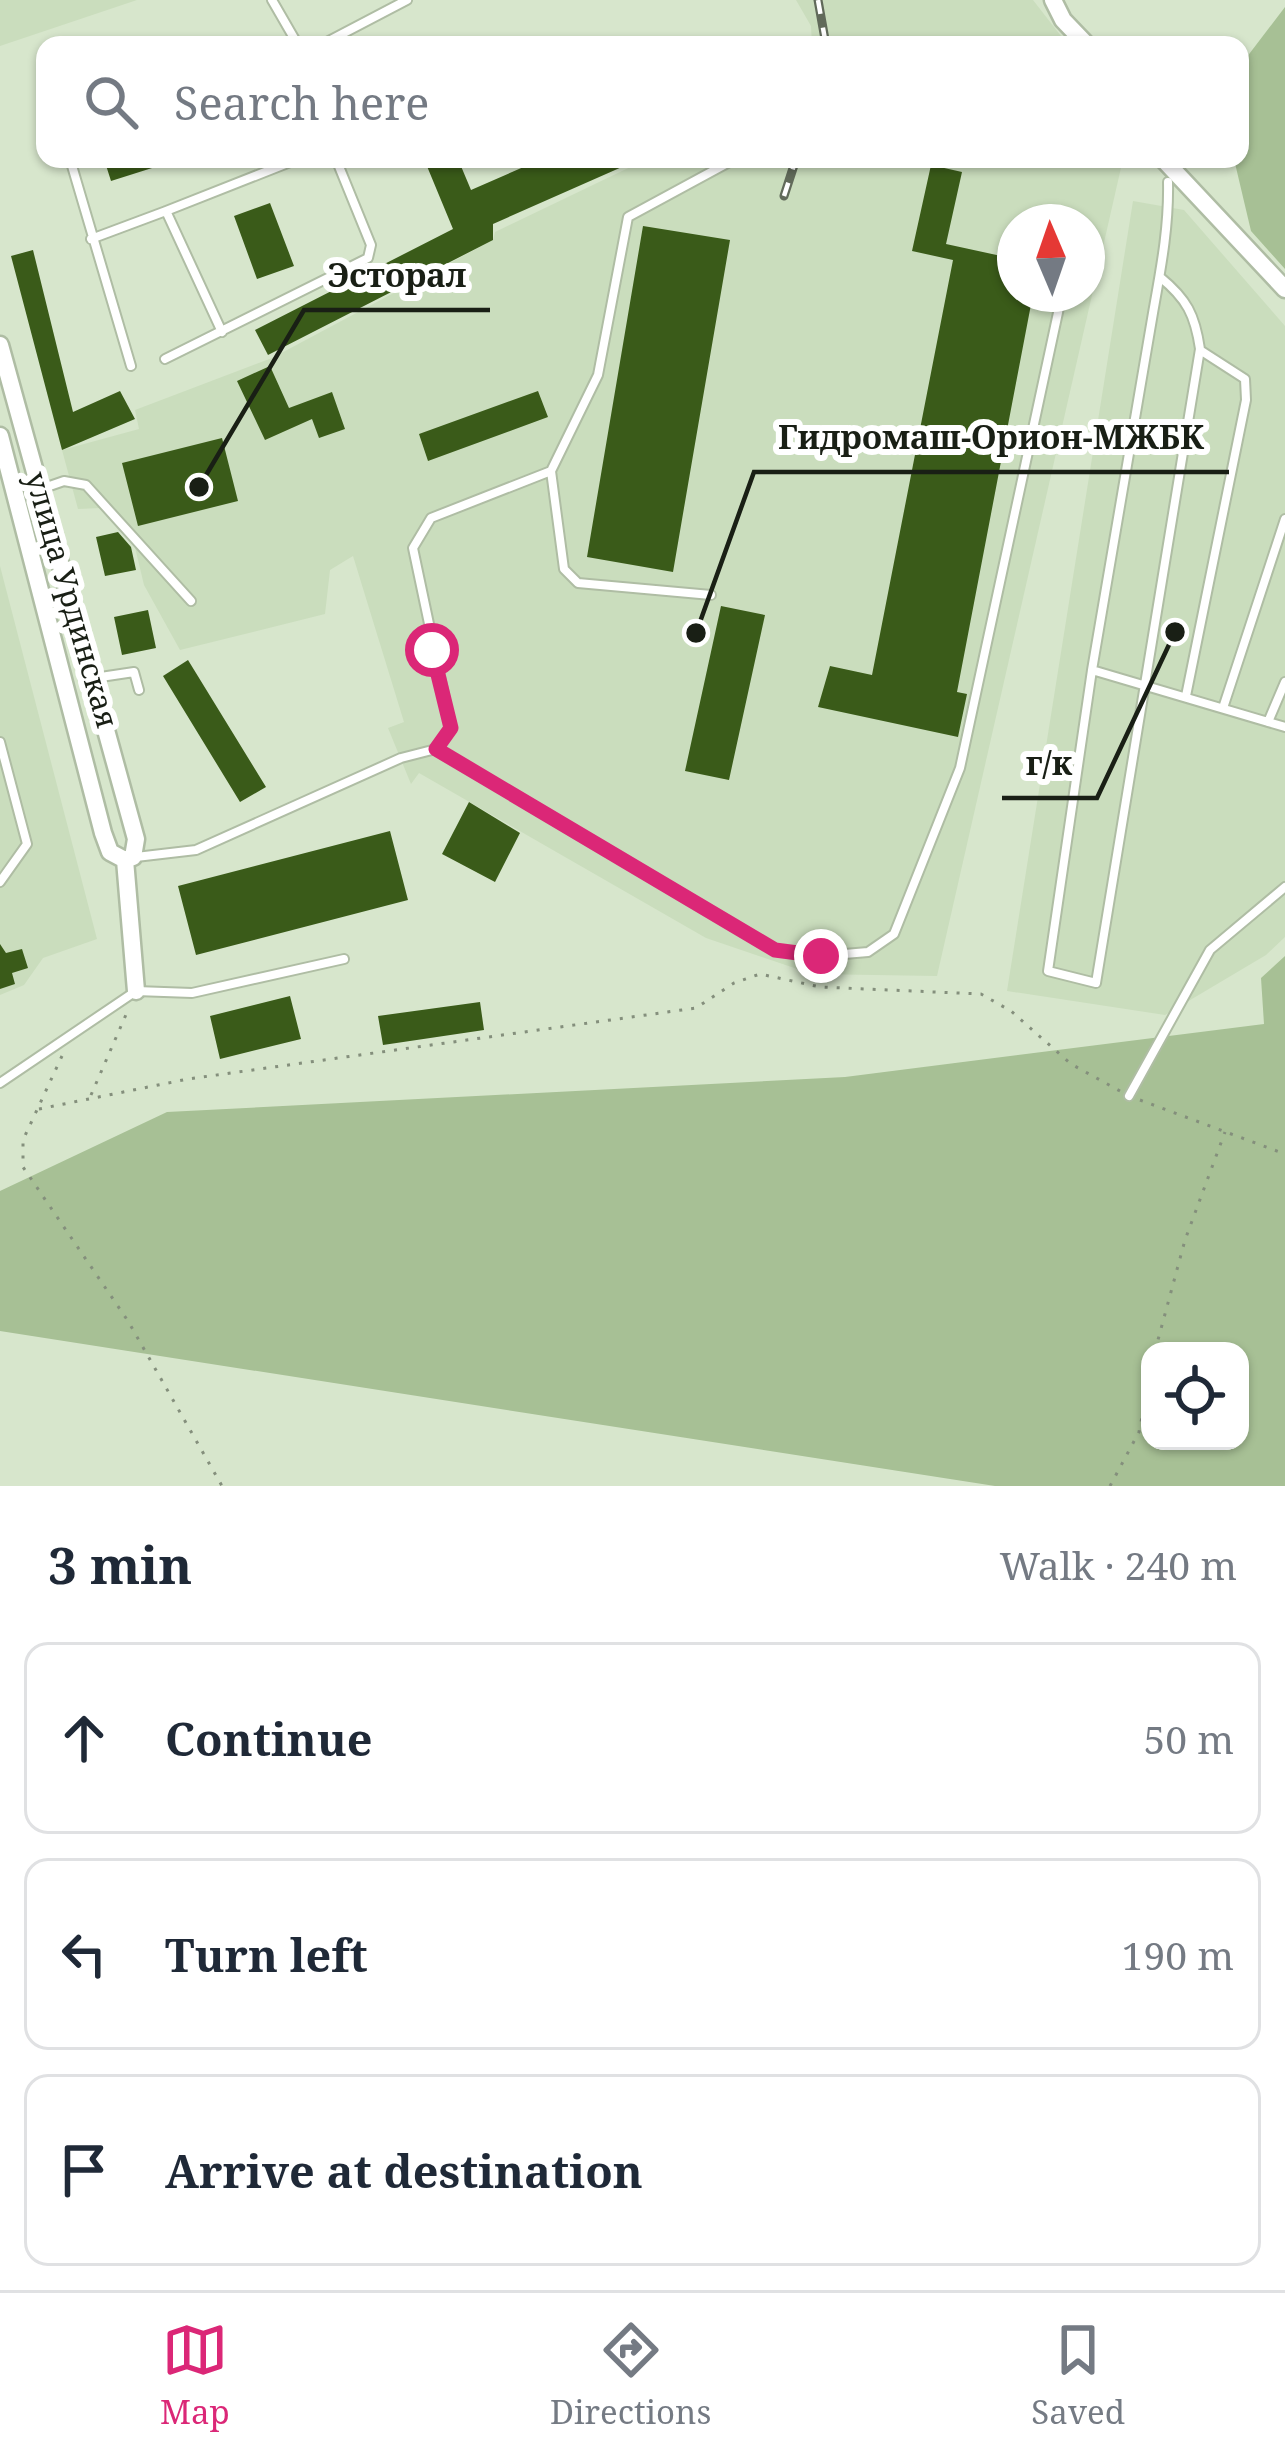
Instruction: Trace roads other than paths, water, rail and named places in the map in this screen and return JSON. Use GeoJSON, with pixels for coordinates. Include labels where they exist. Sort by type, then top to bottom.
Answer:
{"type":"FeatureCollection","features":[{"type":"Feature","properties":{"kind":"street"},"geometry":{"type":"LineString","coordinates":[[1053,0],[1063,20],[1079,36]]}},
{"type":"Feature","properties":{"kind":"street"},"geometry":{"type":"LineString","coordinates":[[1164,168],[1168,182]]}},
{"type":"Feature","properties":{"kind":"street"},"geometry":{"type":"LineString","coordinates":[[1171,168],[1285,289]]}},
{"type":"Feature","properties":{"kind":"street","name":"улица Урдинская"},"geometry":{"type":"LineString","coordinates":[[0,345],[136,839],[129,859],[136,991]]}},
{"type":"Feature","properties":{"kind":"street"},"geometry":{"type":"LineString","coordinates":[[0,436],[103,833],[110,852],[129,859]]}},
{"type":"Feature","properties":{"kind":"lane"},"geometry":{"type":"LineString","coordinates":[[272,0],[293,36]]}},
{"type":"Feature","properties":{"kind":"lane"},"geometry":{"type":"LineString","coordinates":[[338,36],[407,0]]}},
{"type":"Feature","properties":{"kind":"lane"},"geometry":{"type":"LineString","coordinates":[[72,168],[131,366]]}},
{"type":"Feature","properties":{"kind":"lane"},"geometry":{"type":"LineString","coordinates":[[91,239],[275,168]]}},
{"type":"Feature","properties":{"kind":"lane"},"geometry":{"type":"LineString","coordinates":[[166,359],[368,258],[371,245],[340,168]]}},
{"type":"Feature","properties":{"kind":"lane"},"geometry":{"type":"LineString","coordinates":[[711,595],[578,583],[564,569],[551,471],[598,375],[628,217],[718,168]]}},
{"type":"Feature","properties":{"kind":"lane"},"geometry":{"type":"LineString","coordinates":[[1160,277],[1183,296],[1195,318],[1200,349],[1096,983],[1048,970],[1092,670],[1160,277],[1169,226],[1168,182]]}},
{"type":"Feature","properties":{"kind":"lane"},"geometry":{"type":"LineString","coordinates":[[166,211],[222,332]]}},
{"type":"Feature","properties":{"kind":"lane"},"geometry":{"type":"LineString","coordinates":[[436,749],[775,950],[821,956],[868,952],[894,934],[961,768],[1058,312]]}},
{"type":"Feature","properties":{"kind":"lane"},"geometry":{"type":"LineString","coordinates":[[1186,696],[1246,400],[1245,379],[1200,349]]}},
{"type":"Feature","properties":{"kind":"lane"},"geometry":{"type":"LineString","coordinates":[[129,859],[196,850],[401,758],[436,749],[451,728],[413,548],[431,518],[551,471]]}},
{"type":"Feature","properties":{"kind":"lane"},"geometry":{"type":"LineString","coordinates":[[40,489],[64,481],[86,485],[191,601]]}},
{"type":"Feature","properties":{"kind":"lane"},"geometry":{"type":"LineString","coordinates":[[1223,708],[1285,519]]}},
{"type":"Feature","properties":{"kind":"lane"},"geometry":{"type":"LineString","coordinates":[[1092,670],[1285,728]]}},
{"type":"Feature","properties":{"kind":"lane"},"geometry":{"type":"LineString","coordinates":[[94,678],[134,672],[139,691]]}},
{"type":"Feature","properties":{"kind":"lane"},"geometry":{"type":"LineString","coordinates":[[1268,722],[1285,682]]}},
{"type":"Feature","properties":{"kind":"lane"},"geometry":{"type":"LineString","coordinates":[[0,742],[27,844],[0,883]]}},
{"type":"Feature","properties":{"kind":"lane"},"geometry":{"type":"LineString","coordinates":[[1129,1096],[1210,950],[1285,887]]}},
{"type":"Feature","properties":{"kind":"lane"},"geometry":{"type":"LineString","coordinates":[[0,1083],[136,991],[192,993],[344,959]]}},
{"type":"Feature","properties":{"kind":"railway"},"geometry":{"type":"LineString","coordinates":[[818,0],[824,36]]}},
{"type":"Feature","properties":{"kind":"railway"},"geometry":{"type":"LineString","coordinates":[[784,196],[793,168]]}},
{"type":"Feature","properties":{"kind":"place","name":"Эсторал"},"geometry":{"type":"Point","coordinates":[199,487]}},
{"type":"Feature","properties":{"kind":"place","name":"г/к"},"geometry":{"type":"Point","coordinates":[1175,632]}},
{"type":"Feature","properties":{"kind":"place","name":"Гидромаш-Орион-МЖБК"},"geometry":{"type":"Point","coordinates":[696,633]}}]}
